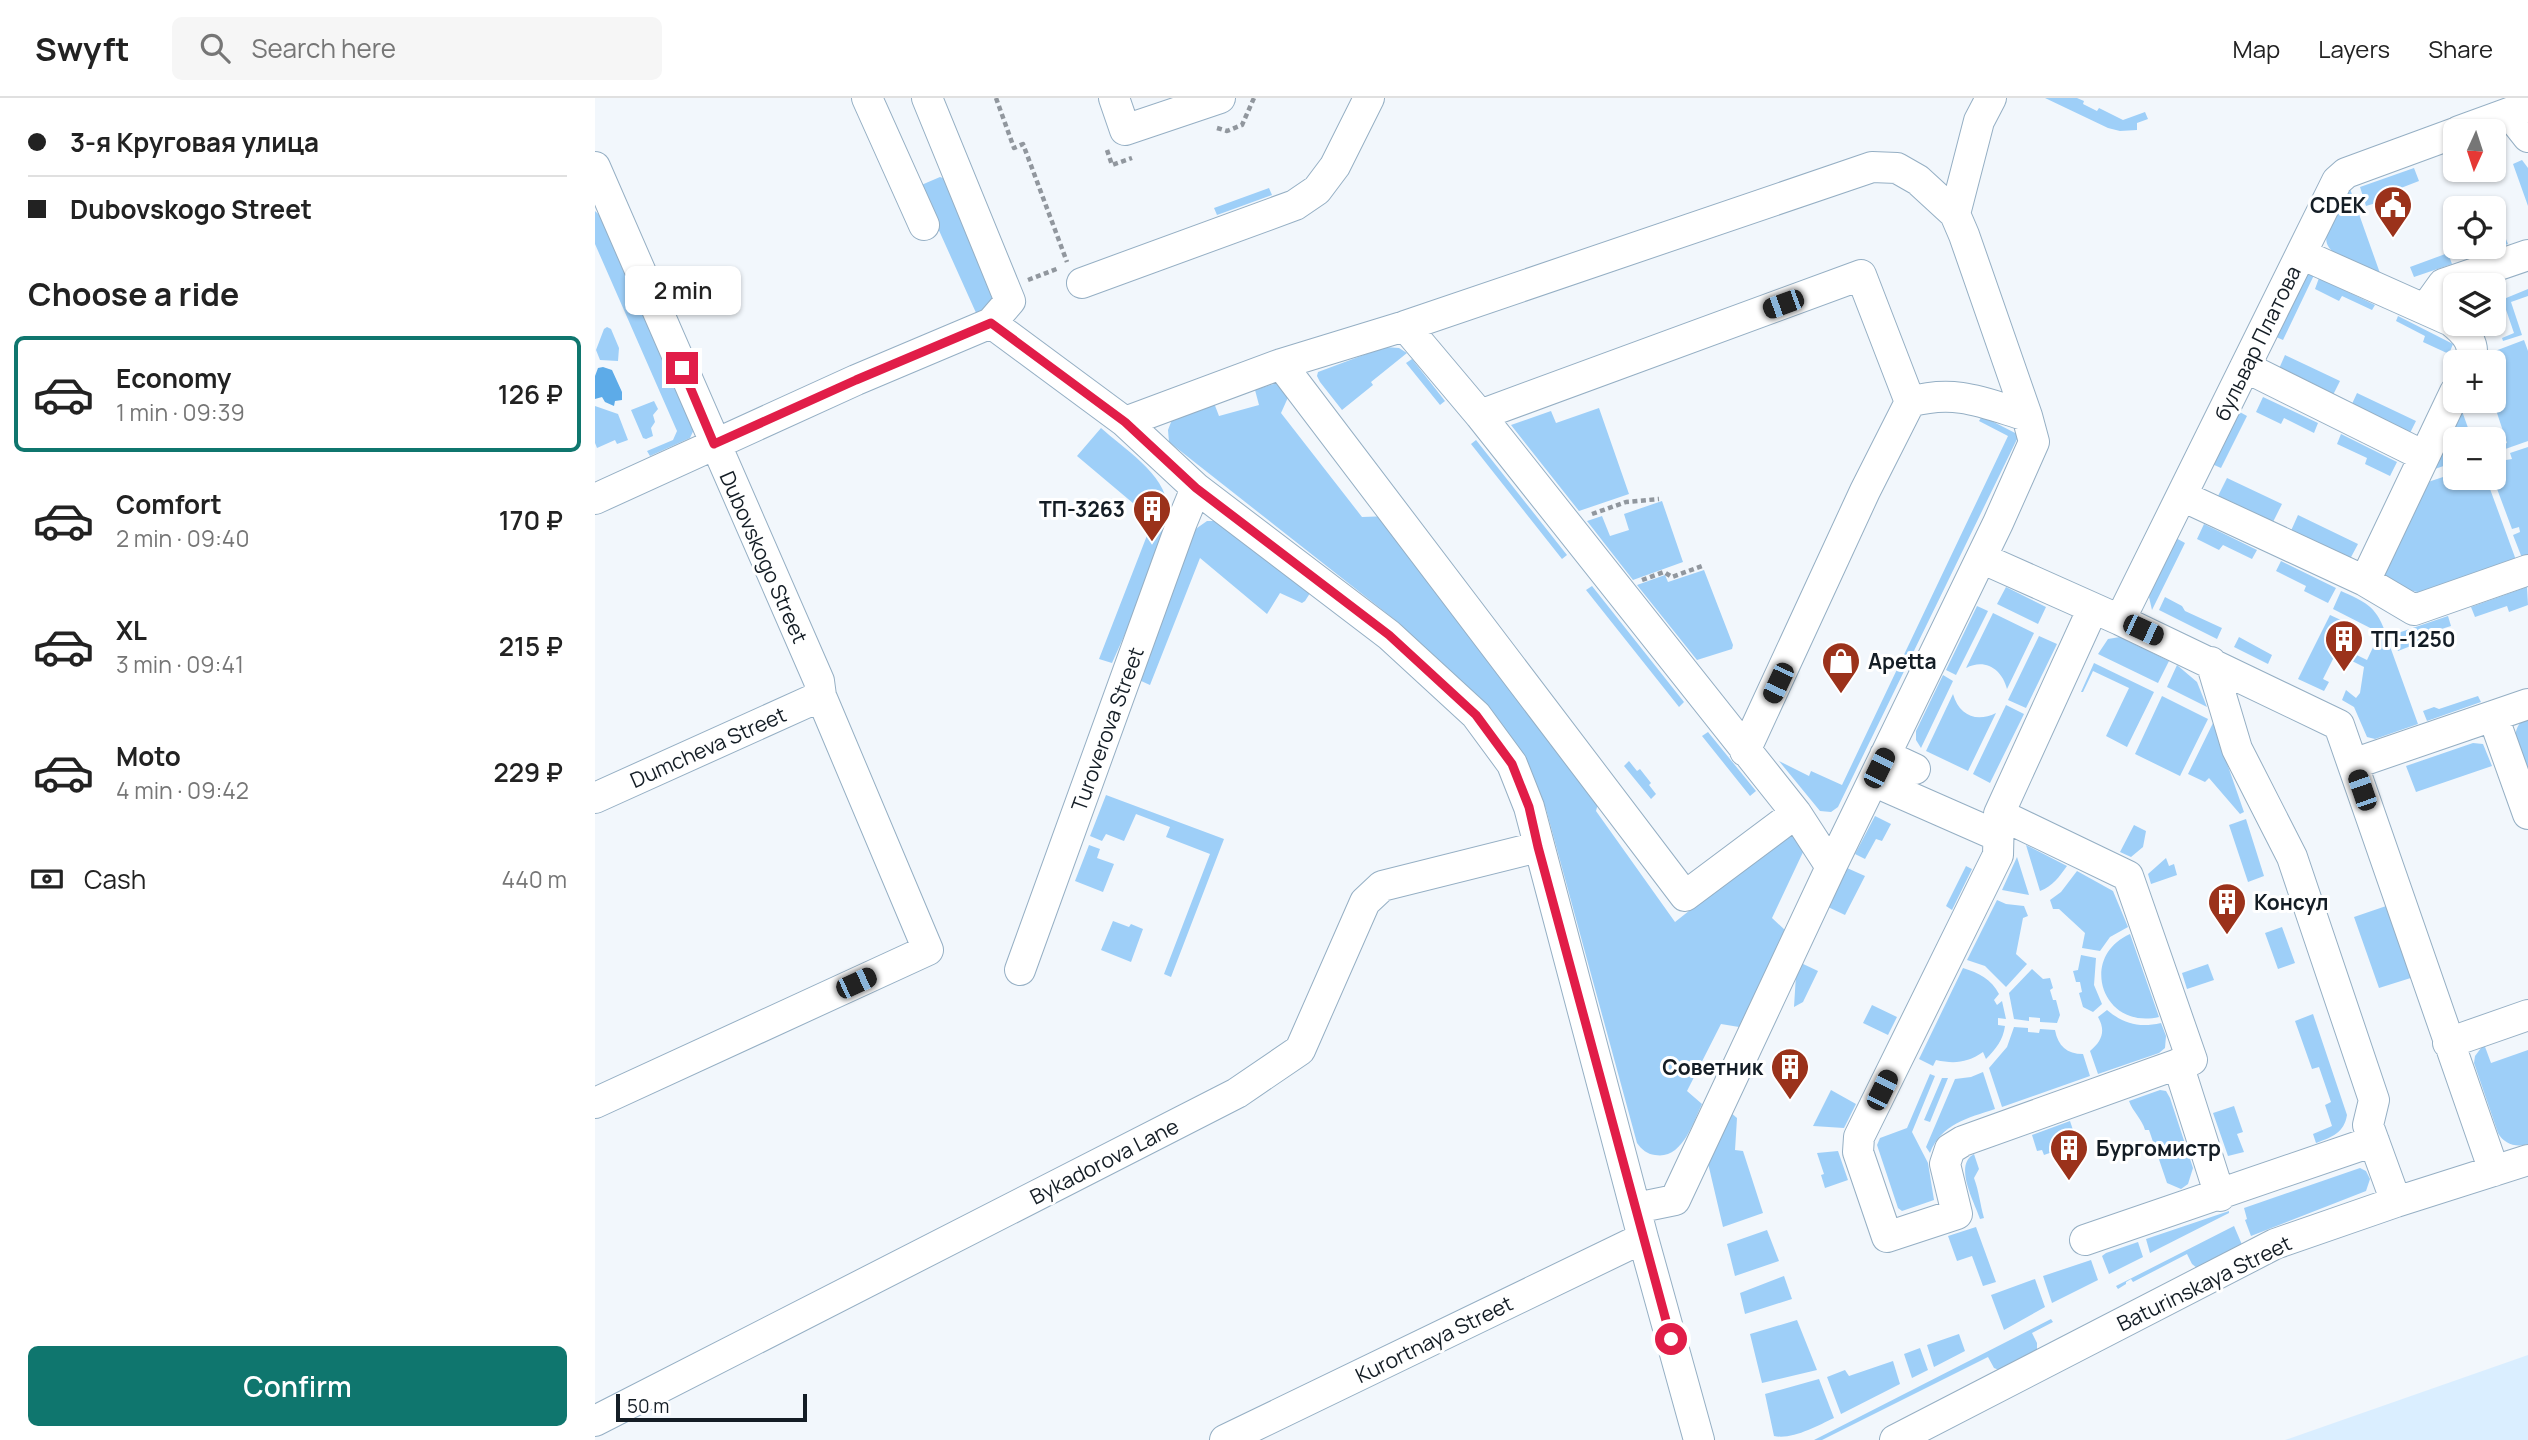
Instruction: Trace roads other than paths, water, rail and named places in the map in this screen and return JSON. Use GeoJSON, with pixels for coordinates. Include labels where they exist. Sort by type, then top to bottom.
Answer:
{"type":"FeatureCollection","features":[{"type":"Feature","properties":{"kind":"street"},"geometry":{"type":"LineString","coordinates":[[867,98],[924,225]]}},
{"type":"Feature","properties":{"kind":"street"},"geometry":{"type":"LineString","coordinates":[[595,499],[866,376],[991,323],[1010,301],[927,98]]}},
{"type":"Feature","properties":{"kind":"street"},"geometry":{"type":"LineString","coordinates":[[1114,98],[1125,130],[1220,98]]}},
{"type":"Feature","properties":{"kind":"street"},"geometry":{"type":"LineString","coordinates":[[1075,274],[1295,205],[1317,190],[1335,166],[1369,98]]}},
{"type":"Feature","properties":{"kind":"street"},"geometry":{"type":"LineString","coordinates":[[1955,214],[1979,121],[1991,98]]}},
{"type":"Feature","properties":{"kind":"street"},"geometry":{"type":"LineString","coordinates":[[2519,109],[2528,137]]}},
{"type":"Feature","properties":{"kind":"street","name":"бульвар Платова"},"geometry":{"type":"LineString","coordinates":[[2492,119],[2519,109]]}},
{"type":"Feature","properties":{"kind":"street","name":"бульвар Платова"},"geometry":{"type":"LineString","coordinates":[[2120,620],[2332,189],[2346,173],[2443,137]]}},
{"type":"Feature","properties":{"kind":"street"},"geometry":{"type":"LineString","coordinates":[[1125,422],[1282,363],[1405,326],[1872,167],[1897,168],[1919,180],[1955,214],[1965,235],[2034,442],[1675,1200],[1636,1208]]}},
{"type":"Feature","properties":{"kind":"street","name":"Dubovskogo Street"},"geometry":{"type":"LineString","coordinates":[[595,1103],[928,950],[821,696],[819,681],[599,184]]}},
{"type":"Feature","properties":{"kind":"street"},"geometry":{"type":"LineString","coordinates":[[2301,254],[2451,321],[2466,333],[2472,350]]}},
{"type":"Feature","properties":{"kind":"street"},"geometry":{"type":"LineString","coordinates":[[2425,309],[2443,284],[2528,255]]}},
{"type":"Feature","properties":{"kind":"street"},"geometry":{"type":"LineString","coordinates":[[1480,415],[1861,275],[1910,402],[1865,491],[1745,751]]}},
{"type":"Feature","properties":{"kind":"street"},"geometry":{"type":"LineString","coordinates":[[991,323],[1125,422],[1196,488],[1389,635],[1476,715],[1512,764],[1529,807],[1699,1440]]}},
{"type":"Feature","properties":{"kind":"street"},"geometry":{"type":"LineString","coordinates":[[1405,326],[1480,415],[1796,813],[1831,867]]}},
{"type":"Feature","properties":{"kind":"street"},"geometry":{"type":"LineString","coordinates":[[1282,363],[1685,896],[1796,813]]}},
{"type":"Feature","properties":{"kind":"street"},"geometry":{"type":"LineString","coordinates":[[2245,367],[2424,456]]}},
{"type":"Feature","properties":{"kind":"street"},"geometry":{"type":"LineString","coordinates":[[1910,402],[1949,395],[2027,416]]}},
{"type":"Feature","properties":{"kind":"street"},"geometry":{"type":"LineString","coordinates":[[2365,581],[2445,413]]}},
{"type":"Feature","properties":{"kind":"street","name":"Turoverova Street"},"geometry":{"type":"LineString","coordinates":[[1020,970],[1196,488]]}},
{"type":"Feature","properties":{"kind":"street"},"geometry":{"type":"LineString","coordinates":[[2182,496],[2365,581],[2414,610],[2528,570]]}},
{"type":"Feature","properties":{"kind":"street"},"geometry":{"type":"LineString","coordinates":[[1980,558],[2211,662],[2339,725],[2494,1171]]}},
{"type":"Feature","properties":{"kind":"street"},"geometry":{"type":"LineString","coordinates":[[1879,768],[1998,825],[2128,876],[2192,1060],[1963,1141],[1950,1149],[1945,1164],[1957,1214],[1887,1237],[1858,1152],[1859,1137],[1998,855],[1998,825],[2093,608]]}},
{"type":"Feature","properties":{"kind":"street"},"geometry":{"type":"LineString","coordinates":[[2211,662],[2237,749],[2292,857],[2374,1100],[2368,1125],[2396,1202]]}},
{"type":"Feature","properties":{"kind":"street","name":"Dumcheva Street"},"geometry":{"type":"LineString","coordinates":[[595,798],[821,696]]}},
{"type":"Feature","properties":{"kind":"street"},"geometry":{"type":"LineString","coordinates":[[2353,764],[2528,704]]}},
{"type":"Feature","properties":{"kind":"street"},"geometry":{"type":"LineString","coordinates":[[2493,716],[2528,814]]}},
{"type":"Feature","properties":{"kind":"street"},"geometry":{"type":"LineString","coordinates":[[1879,768],[1915,769]]}},
{"type":"Feature","properties":{"kind":"street","name":"Bykadorova Lane"},"geometry":{"type":"LineString","coordinates":[[595,1421],[1237,1093],[1300,1050],[1365,902],[1382,886],[1538,847]]}},
{"type":"Feature","properties":{"kind":"street"},"geometry":{"type":"LineString","coordinates":[[2448,1043],[2528,1015]]}},
{"type":"Feature","properties":{"kind":"street"},"geometry":{"type":"LineString","coordinates":[[2178,1064],[2220,1196]]}},
{"type":"Feature","properties":{"kind":"street"},"geometry":{"type":"LineString","coordinates":[[2085,1240],[2220,1196],[2374,1141]]}},
{"type":"Feature","properties":{"kind":"street","name":"Baturinskaya Street"},"geometry":{"type":"LineString","coordinates":[[1895,1440],[2276,1244],[2528,1160]]}},
{"type":"Feature","properties":{"kind":"street","name":"Kurortnaya Street"},"geometry":{"type":"LineString","coordinates":[[1225,1440],[1643,1238]]}},
{"type":"Feature","properties":{"kind":"place","name":"CDEK"},"geometry":{"type":"Point","coordinates":[2393,239]}},
{"type":"Feature","properties":{"kind":"place","name":"ТП-3263"},"geometry":{"type":"Point","coordinates":[1152,543]}},
{"type":"Feature","properties":{"kind":"place","name":"ТП-1250"},"geometry":{"type":"Point","coordinates":[2344,673]}},
{"type":"Feature","properties":{"kind":"place","name":"Apetta"},"geometry":{"type":"Point","coordinates":[1841,695]}},
{"type":"Feature","properties":{"kind":"place","name":"Консул"},"geometry":{"type":"Point","coordinates":[2227,936]}},
{"type":"Feature","properties":{"kind":"place","name":"Советник"},"geometry":{"type":"Point","coordinates":[1790,1101]}},
{"type":"Feature","properties":{"kind":"place","name":"Бургомистр"},"geometry":{"type":"Point","coordinates":[2069,1182]}}]}
